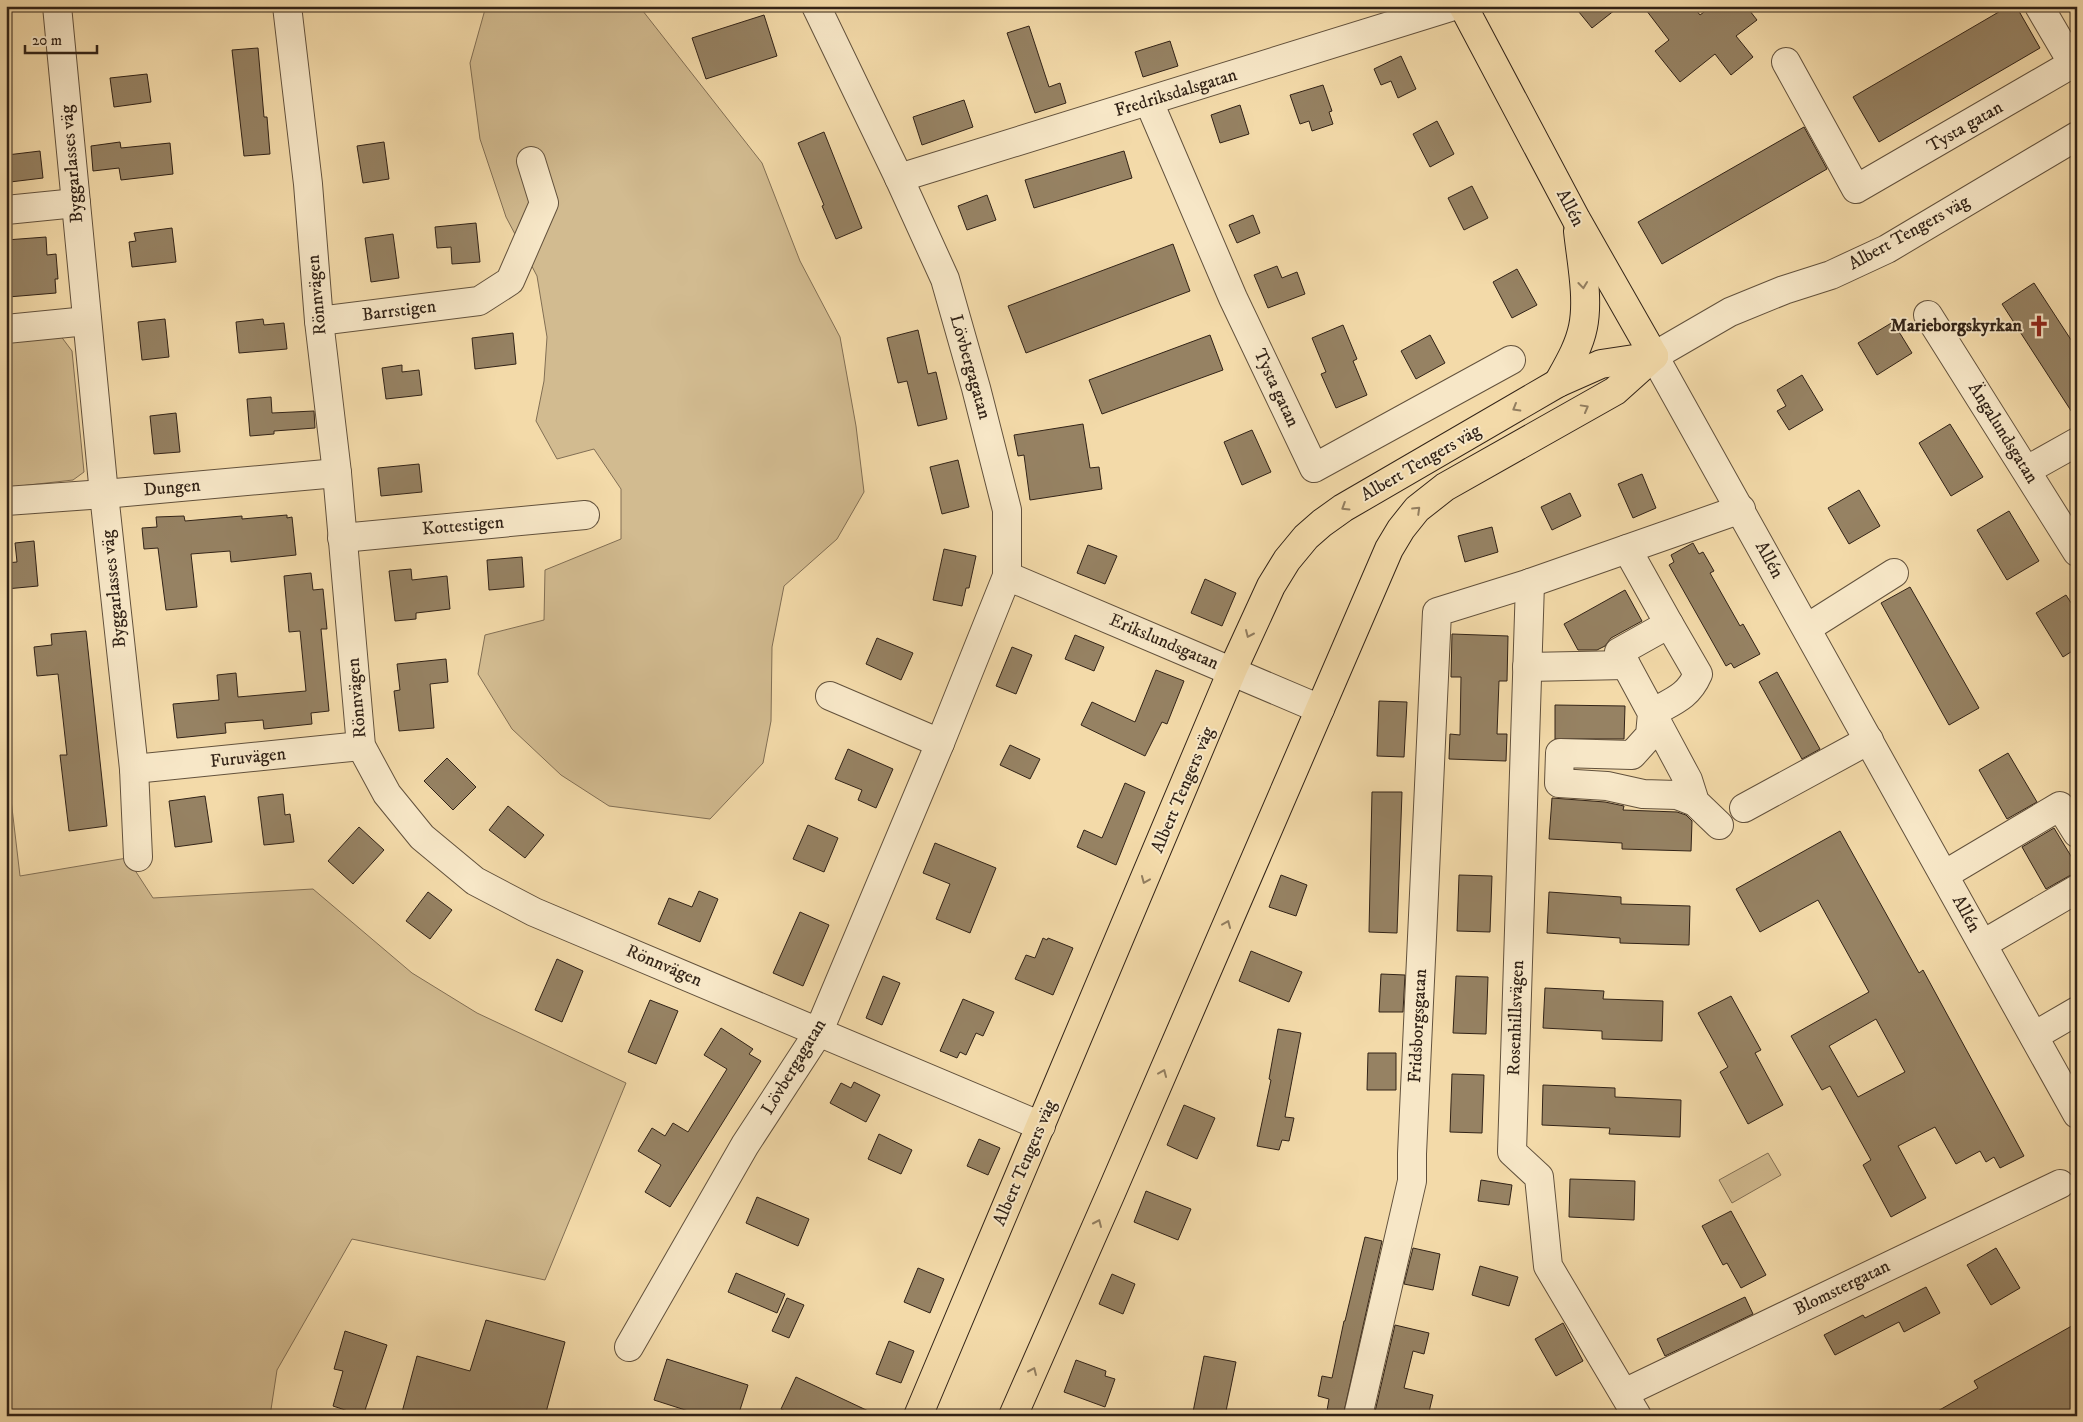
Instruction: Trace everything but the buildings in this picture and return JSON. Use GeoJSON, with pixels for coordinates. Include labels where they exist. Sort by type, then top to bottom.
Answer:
{"type":"FeatureCollection","features":[{"type":"Feature","properties":{"kind":"main road","name":"Allén"},"geometry":{"type":"LineString","coordinates":[[1463,6],[1576,219],[1654,356]]}},
{"type":"Feature","properties":{"kind":"main road"},"geometry":{"type":"LineString","coordinates":[[1558,383],[1574,354],[1584,320],[1585,306],[1576,219]]}},
{"type":"Feature","properties":{"kind":"main road","name":"Albert Tengers väg"},"geometry":{"type":"LineString","coordinates":[[918,1416],[1232,671],[1271,586],[1287,560],[1306,537],[1343,508],[1558,383],[1601,364],[1654,356]]}},
{"type":"Feature","properties":{"kind":"main road","name":"Albert Tengers väg"},"geometry":{"type":"LineString","coordinates":[[1013,1416],[1389,549],[1400,529],[1417,510],[1445,487],[1615,391],[1654,356]]}},
{"type":"Feature","properties":{"kind":"street","name":"Byggarlasses väg"},"geometry":{"type":"LineString","coordinates":[[57,6],[104,494],[134,769],[138,857]]}},
{"type":"Feature","properties":{"kind":"street","name":"Rönnvägen"},"geometry":{"type":"LineString","coordinates":[[287,6],[308,184],[319,321],[337,473],[361,746],[387,794],[422,837],[475,881],[534,912],[1041,1126]]}},
{"type":"Feature","properties":{"kind":"street","name":"Lövbergagatan"},"geometry":{"type":"LineString","coordinates":[[629,1347],[745,1145],[818,1032],[940,743],[1007,576],[1007,510],[976,388],[945,279],[899,178],[816,6]]}},
{"type":"Feature","properties":{"kind":"street","name":"Fredriksdalsgatan"},"geometry":{"type":"LineString","coordinates":[[899,178],[1454,6]]}},
{"type":"Feature","properties":{"kind":"street","name":"Tysta gatan"},"geometry":{"type":"LineString","coordinates":[[1786,62],[1848,195],[2075,62],[2040,6]]}},
{"type":"Feature","properties":{"kind":"street","name":"Tysta gatan"},"geometry":{"type":"LineString","coordinates":[[1148,102],[1233,298],[1314,468],[1511,360]]}},
{"type":"Feature","properties":{"kind":"street","name":"Albert Tengers väg"},"geometry":{"type":"LineString","coordinates":[[1654,356],[1730,312],[1784,290],[1831,275],[1888,249],[2077,136]]}},
{"type":"Feature","properties":{"kind":"street","name":"Barrstigen"},"geometry":{"type":"LineString","coordinates":[[319,321],[479,301],[510,281],[544,203],[531,161]]}},
{"type":"Feature","properties":{"kind":"street"},"geometry":{"type":"LineString","coordinates":[[6,210],[76,203]]}},
{"type":"Feature","properties":{"kind":"street","name":"Ängalundsgatan"},"geometry":{"type":"LineString","coordinates":[[1928,315],[2077,552]]}},
{"type":"Feature","properties":{"kind":"street"},"geometry":{"type":"LineString","coordinates":[[6,329],[87,321]]}},
{"type":"Feature","properties":{"kind":"street","name":"Allén"},"geometry":{"type":"LineString","coordinates":[[1654,356],[2077,1114]]}},
{"type":"Feature","properties":{"kind":"street"},"geometry":{"type":"LineString","coordinates":[[2026,470],[2077,442]]}},
{"type":"Feature","properties":{"kind":"street","name":"Dungen"},"geometry":{"type":"LineString","coordinates":[[6,501],[337,473]]}},
{"type":"Feature","properties":{"kind":"street"},"geometry":{"type":"LineString","coordinates":[[1530,584],[1741,509]]}},
{"type":"Feature","properties":{"kind":"street","name":"Kottestigen"},"geometry":{"type":"LineString","coordinates":[[342,538],[585,514]]}},
{"type":"Feature","properties":{"kind":"street"},"geometry":{"type":"LineString","coordinates":[[1627,549],[1698,674],[1692,688],[1677,699],[1652,712]]}},
{"type":"Feature","properties":{"kind":"street"},"geometry":{"type":"LineString","coordinates":[[1807,628],[1894,573]]}},
{"type":"Feature","properties":{"kind":"street","name":"Erikslundsgatan"},"geometry":{"type":"LineString","coordinates":[[1007,576],[1320,709]]}},
{"type":"Feature","properties":{"kind":"street","name":"Fridsborgsgatan"},"geometry":{"type":"LineString","coordinates":[[1358,1416],[1412,1181],[1412,1144],[1437,612],[1530,584]]}},
{"type":"Feature","properties":{"kind":"street","name":"Rosenhillsvägen"},"geometry":{"type":"LineString","coordinates":[[1530,584],[1512,1152],[1539,1177],[1548,1266],[1631,1404]]}},
{"type":"Feature","properties":{"kind":"street"},"geometry":{"type":"LineString","coordinates":[[1669,624],[1619,652],[1688,780],[1695,802]]}},
{"type":"Feature","properties":{"kind":"street"},"geometry":{"type":"LineString","coordinates":[[1527,667],[1626,665]]}},
{"type":"Feature","properties":{"kind":"street"},"geometry":{"type":"LineString","coordinates":[[830,696],[940,743]]}},
{"type":"Feature","properties":{"kind":"street"},"geometry":{"type":"LineString","coordinates":[[1643,794],[1632,785],[1629,762],[1632,755],[1650,735],[1652,712]]}},
{"type":"Feature","properties":{"kind":"street"},"geometry":{"type":"LineString","coordinates":[[1744,808],[1869,740]]}},
{"type":"Feature","properties":{"kind":"street","name":"Furuvägen"},"geometry":{"type":"LineString","coordinates":[[134,769],[361,746]]}},
{"type":"Feature","properties":{"kind":"street"},"geometry":{"type":"LineString","coordinates":[[1632,755],[1560,753],[1559,783],[1607,786],[1643,794],[1677,795],[1695,802],[1720,825]]}},
{"type":"Feature","properties":{"kind":"street"},"geometry":{"type":"LineString","coordinates":[[1944,875],[2060,806],[2077,833]]}},
{"type":"Feature","properties":{"kind":"street"},"geometry":{"type":"LineString","coordinates":[[1983,944],[2077,889]]}},
{"type":"Feature","properties":{"kind":"street"},"geometry":{"type":"LineString","coordinates":[[2034,1036],[2077,1011]]}},
{"type":"Feature","properties":{"kind":"street","name":"Blomstergatan"},"geometry":{"type":"LineString","coordinates":[[1631,1404],[2060,1184]]}},
{"type":"Feature","properties":{"kind":"shaded area"},"geometry":{"type":"Polygon","coordinates":[[[486,6],[639,6],[762,163],[800,261],[840,337],[856,426],[864,492],[837,539],[784,586],[772,647],[771,721],[763,763],[710,819],[609,806],[561,775],[512,729],[478,674],[485,635],[544,620],[545,570],[621,539],[621,489],[594,449],[557,459],[536,421],[544,381],[547,337],[537,276],[506,217],[480,139],[470,63],[486,6]]]}},
{"type":"Feature","properties":{"kind":"shaded area"},"geometry":{"type":"Polygon","coordinates":[[[60,335],[72,351],[84,472],[73,480],[11,487],[6,453],[6,342],[60,335]]]}},
{"type":"Feature","properties":{"kind":"shaded area"},"geometry":{"type":"Polygon","coordinates":[[[6,757],[20,876],[127,858],[153,898],[313,889],[412,973],[477,1013],[626,1083],[545,1280],[352,1239],[277,1370],[270,1416],[6,1416],[6,757]]]}},
{"type":"Feature","properties":{"kind":"shaded area"},"geometry":{"type":"Polygon","coordinates":[[[1768,1153],[1781,1175],[1732,1203],[1719,1180],[1768,1153]]]}},
{"type":"Feature","properties":{"kind":"place","name":"Marieborgskyrkan"},"geometry":{"type":"Point","coordinates":[2039,326]}}]}
